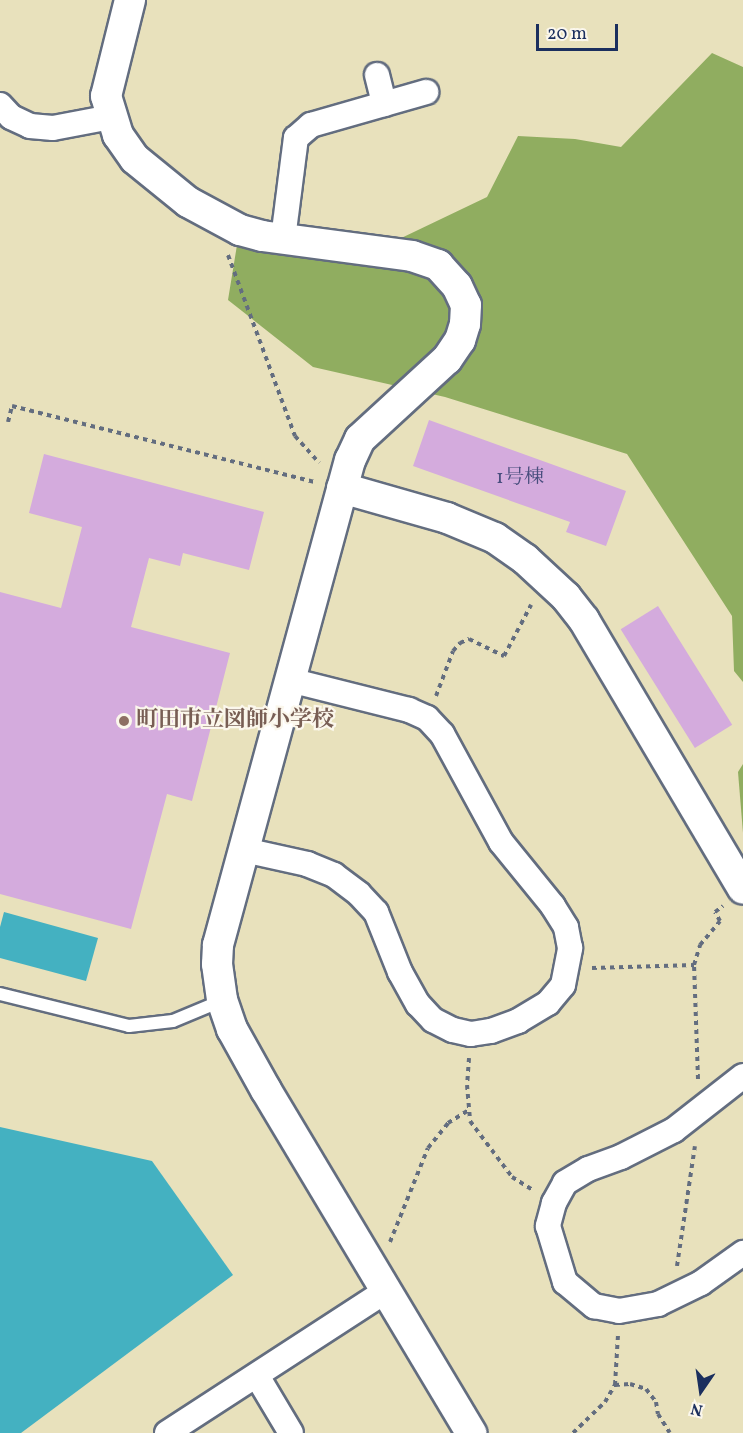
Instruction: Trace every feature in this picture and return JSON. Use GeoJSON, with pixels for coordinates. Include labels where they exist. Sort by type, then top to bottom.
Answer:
{"type":"FeatureCollection","features":[{"type":"Feature","properties":{"kind":"street"},"geometry":{"type":"LineString","coordinates":[[130,0],[106,96],[118,135],[135,159],[188,202],[240,230],[283,239],[412,256],[438,266],[458,286],[466,305],[465,324],[460,340],[447,359],[360,439],[350,460],[218,945],[217,964],[222,1000],[232,1029],[471,1433]]}},
{"type":"Feature","properties":{"kind":"street"},"geometry":{"type":"LineString","coordinates":[[377,75],[384,104]]}},
{"type":"Feature","properties":{"kind":"street"},"geometry":{"type":"LineString","coordinates":[[283,239],[296,138],[311,125],[426,92]]}},
{"type":"Feature","properties":{"kind":"street"},"geometry":{"type":"LineString","coordinates":[[0,105],[11,117],[30,126],[53,128],[111,117]]}},
{"type":"Feature","properties":{"kind":"street"},"geometry":{"type":"LineString","coordinates":[[342,488],[447,518],[495,538],[525,559],[566,597],[584,620],[743,889]]}},
{"type":"Feature","properties":{"kind":"street"},"geometry":{"type":"LineString","coordinates":[[244,850],[307,864],[334,875],[359,894],[376,912],[400,972],[418,1004],[433,1020],[453,1030],[471,1034],[491,1031],[518,1021],[548,1003],[563,985],[570,948],[566,927],[553,906],[501,842],[442,734],[427,718],[409,710],[290,680]]}},
{"type":"Feature","properties":{"kind":"street"},"geometry":{"type":"LineString","coordinates":[[743,1076],[674,1130],[621,1157],[588,1169],[565,1183],[554,1203],[548,1226],[564,1282],[594,1306],[619,1311],[658,1304],[701,1283],[743,1253]]}},
{"type":"Feature","properties":{"kind":"street"},"geometry":{"type":"LineString","coordinates":[[167,1433],[257,1376],[382,1284]]}},
{"type":"Feature","properties":{"kind":"street"},"geometry":{"type":"LineString","coordinates":[[257,1376],[291,1433]]}},
{"type":"Feature","properties":{"kind":"lane"},"geometry":{"type":"LineString","coordinates":[[0,994],[129,1026],[173,1021],[222,1000]]}},
{"type":"Feature","properties":{"kind":"path"},"geometry":{"type":"LineString","coordinates":[[215,218],[295,436],[342,488]]}},
{"type":"Feature","properties":{"kind":"path"},"geometry":{"type":"LineString","coordinates":[[8,422],[12,406],[342,488]]}},
{"type":"Feature","properties":{"kind":"path"},"geometry":{"type":"LineString","coordinates":[[427,718],[453,651],[460,643],[470,639],[504,656],[546,578]]}},
{"type":"Feature","properties":{"kind":"path"},"geometry":{"type":"LineString","coordinates":[[568,968],[694,965]]}},
{"type":"Feature","properties":{"kind":"path"},"geometry":{"type":"LineString","coordinates":[[471,1034],[467,1085],[470,1121],[512,1177],[554,1203]]}},
{"type":"Feature","properties":{"kind":"path"},"geometry":{"type":"LineString","coordinates":[[382,1284],[428,1148],[448,1123],[469,1110]]}},
{"type":"Feature","properties":{"kind":"path"},"geometry":{"type":"LineString","coordinates":[[573,1433],[605,1402],[615,1385],[619,1311]]}},
{"type":"Feature","properties":{"kind":"path"},"geometry":{"type":"LineString","coordinates":[[615,1385],[630,1384],[646,1389],[656,1402],[658,1414],[670,1433]]}},
{"type":"Feature","properties":{"kind":"green space"},"geometry":{"type":"Polygon","coordinates":[[[712,53],[743,67],[743,682],[734,671],[732,616],[627,454],[445,397],[313,367],[228,300],[237,245],[347,264],[487,197],[518,136],[575,139],[621,147],[712,53]]]}},
{"type":"Feature","properties":{"kind":"green space"},"geometry":{"type":"Polygon","coordinates":[[[743,764],[743,833],[738,772],[743,764]]]}},
{"type":"Feature","properties":{"kind":"water"},"geometry":{"type":"Polygon","coordinates":[[[4,912],[98,938],[86,981],[0,958],[0,927],[4,912]]]}},
{"type":"Feature","properties":{"kind":"water"},"geometry":{"type":"Polygon","coordinates":[[[0,1127],[152,1161],[233,1275],[21,1433],[0,1433],[0,1127]]]}},
{"type":"Feature","properties":{"kind":"building"},"geometry":{"type":"Polygon","coordinates":[[[429,420],[626,491],[606,546],[566,532],[570,522],[413,466],[429,420]]]}},
{"type":"Feature","properties":{"kind":"building"},"geometry":{"type":"Polygon","coordinates":[[[44,454],[264,512],[249,570],[183,553],[180,566],[149,558],[131,627],[230,653],[192,801],[167,794],[131,929],[0,894],[0,592],[61,608],[82,527],[29,513],[44,454]]]}},
{"type":"Feature","properties":{"kind":"building"},"geometry":{"type":"Polygon","coordinates":[[[658,606],[732,725],[695,748],[621,629],[658,606]]]}},
{"type":"Feature","properties":{"kind":"place","name":"町田市立図師小学校"},"geometry":{"type":"Point","coordinates":[124,721]}}]}
